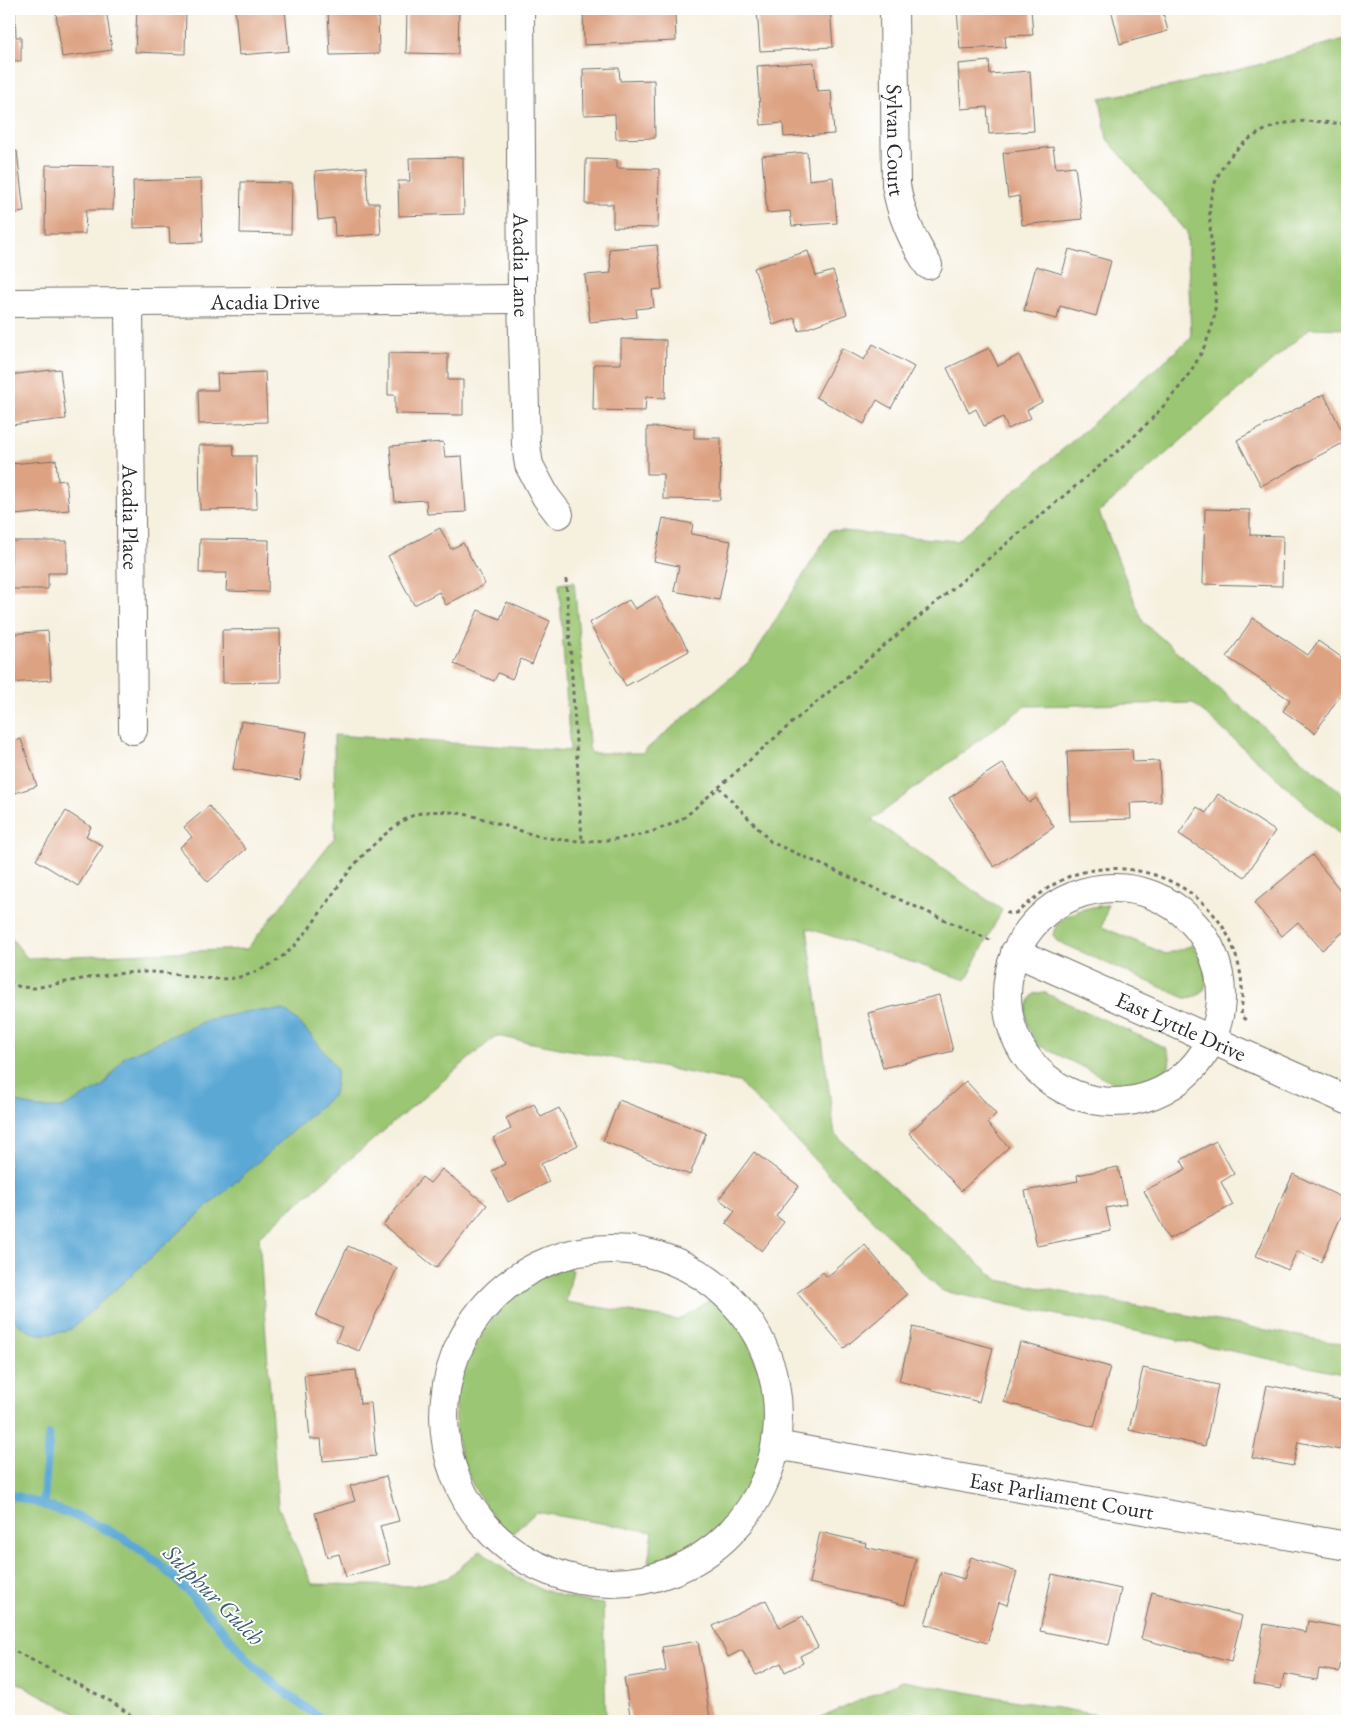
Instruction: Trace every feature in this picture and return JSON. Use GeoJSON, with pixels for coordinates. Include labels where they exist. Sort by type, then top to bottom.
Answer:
{"type":"FeatureCollection","features":[{"type":"Feature","properties":{"kind":"street","name":"Acadia Lane"},"geometry":{"type":"LineString","coordinates":[[520,9],[522,299],[526,445],[529,465],[546,497],[559,514]]}},
{"type":"Feature","properties":{"kind":"street","name":"Sylvan Court"},"geometry":{"type":"LineString","coordinates":[[894,9],[896,185],[899,204],[906,224],[928,265]]}},
{"type":"Feature","properties":{"kind":"street","name":"Acadia Drive"},"geometry":{"type":"LineString","coordinates":[[9,303],[522,299]]}},
{"type":"Feature","properties":{"kind":"street","name":"Acadia Place"},"geometry":{"type":"LineString","coordinates":[[129,303],[133,730]]}},
{"type":"Feature","properties":{"kind":"street"},"geometry":{"type":"LineString","coordinates":[[1102,888],[1125,888],[1147,893],[1168,902],[1186,916],[1201,932],[1212,952],[1219,973],[1222,996],[1219,1018],[1212,1040],[1201,1059],[1186,1076],[1168,1089],[1147,1098],[1125,1102],[1103,1102],[1081,1097],[1060,1088],[1042,1075],[1027,1059],[1016,1039],[1009,1018],[1006,996],[1009,973],[1015,952],[1027,932],[1042,916],[1060,902],[1080,893],[1102,888]]}},
{"type":"Feature","properties":{"kind":"street","name":"East Lyttle Drive"},"geometry":{"type":"LineString","coordinates":[[1015,952],[1347,1100]]}},
{"type":"Feature","properties":{"kind":"street"},"geometry":{"type":"LineString","coordinates":[[596,1249],[634,1250],[671,1260],[688,1268],[720,1289],[746,1318],[765,1351],[776,1388],[778,1426],[776,1445],[771,1464],[755,1502],[730,1534],[714,1547],[680,1568],[641,1580],[600,1582],[580,1580],[541,1567],[507,1546],[483,1521],[467,1499],[458,1481],[446,1442],[444,1422],[448,1381],[453,1361],[470,1327],[493,1297],[516,1279],[540,1264],[577,1252],[596,1249]]}},
{"type":"Feature","properties":{"kind":"street","name":"East Parliament Court"},"geometry":{"type":"LineString","coordinates":[[776,1445],[1347,1546]]}},
{"type":"Feature","properties":{"kind":"path"},"geometry":{"type":"LineString","coordinates":[[9,982],[20,987],[35,988],[127,972],[167,972],[224,979],[239,978],[254,972],[275,961],[289,950],[319,915],[343,880],[369,849],[386,833],[408,818],[420,814],[447,812],[466,815],[543,838],[582,840],[624,838],[665,828],[685,817],[901,631],[1119,450],[1146,425],[1178,389],[1200,357],[1213,325],[1215,300],[1210,204],[1217,176],[1235,150],[1265,129],[1283,123],[1297,121],[1347,124]]}},
{"type":"Feature","properties":{"kind":"path"},"geometry":{"type":"LineString","coordinates":[[566,579],[582,840]]}},
{"type":"Feature","properties":{"kind":"path"},"geometry":{"type":"LineString","coordinates":[[719,787],[771,842],[1015,952]]}},
{"type":"Feature","properties":{"kind":"path"},"geometry":{"type":"LineString","coordinates":[[1006,913],[1016,913],[1044,889],[1072,876],[1094,869],[1125,868],[1142,870],[1173,882],[1190,892],[1207,906],[1221,922],[1237,956],[1243,997],[1241,1016],[1256,1025]]}},
{"type":"Feature","properties":{"kind":"path"},"geometry":{"type":"LineString","coordinates":[[9,1648],[112,1702],[139,1721]]}},
{"type":"Feature","properties":{"kind":"green space"},"geometry":{"type":"Polygon","coordinates":[[[1347,38],[1347,329],[1310,328],[1099,512],[1143,622],[1305,763],[1347,797],[1347,841],[1193,703],[1025,706],[872,820],[1002,910],[966,980],[807,928],[835,1135],[998,1280],[1347,1345],[1347,1375],[942,1291],[739,1082],[496,1036],[259,1236],[278,1506],[312,1584],[412,1586],[447,1578],[481,1550],[509,1572],[538,1588],[568,1598],[603,1604],[606,1721],[85,1721],[78,1715],[9,1678],[9,935],[27,958],[247,949],[335,837],[334,735],[570,751],[559,584],[574,582],[590,753],[642,753],[751,660],[831,530],[957,541],[1191,338],[1187,232],[1107,139],[1100,98],[1173,86],[1261,64],[1347,38]]]}},
{"type":"Feature","properties":{"kind":"green space"},"geometry":{"type":"Polygon","coordinates":[[[1108,905],[1102,927],[1166,954],[1193,945],[1205,969],[1206,986],[1202,992],[1196,996],[1185,998],[1057,941],[1053,936],[1059,922],[1066,917],[1083,909],[1108,905]]]}},
{"type":"Feature","properties":{"kind":"green space"},"geometry":{"type":"Polygon","coordinates":[[[1043,992],[1166,1048],[1170,1057],[1169,1067],[1142,1083],[1123,1087],[1038,1045],[1028,1026],[1026,1013],[1034,994],[1043,992]]]}},
{"type":"Feature","properties":{"kind":"green space"},"geometry":{"type":"Polygon","coordinates":[[[564,1266],[573,1270],[566,1302],[679,1320],[712,1299],[736,1323],[760,1372],[767,1408],[766,1426],[764,1444],[751,1479],[732,1513],[717,1532],[683,1556],[664,1566],[648,1562],[653,1532],[536,1512],[512,1534],[498,1522],[487,1508],[473,1485],[463,1461],[457,1435],[455,1408],[459,1380],[470,1356],[487,1327],[508,1301],[534,1280],[564,1266]]]}},
{"type":"Feature","properties":{"kind":"green space"},"geometry":{"type":"Polygon","coordinates":[[[903,1681],[1132,1721],[814,1721],[903,1681]]]}},
{"type":"Feature","properties":{"kind":"water"},"geometry":{"type":"Polygon","coordinates":[[[284,1010],[313,1038],[337,1070],[334,1094],[71,1329],[52,1334],[37,1334],[23,1328],[9,1315],[9,1097],[14,1101],[38,1108],[62,1108],[103,1086],[124,1057],[207,1020],[250,1011],[284,1010]]]}},
{"type":"Feature","properties":{"kind":"building"},"geometry":{"type":"Polygon","coordinates":[[[9,9],[15,9],[16,37],[21,37],[21,61],[9,61],[9,9]]]}},
{"type":"Feature","properties":{"kind":"building"},"geometry":{"type":"Polygon","coordinates":[[[75,9],[106,9],[112,50],[62,57],[56,13],[75,9]]]}},
{"type":"Feature","properties":{"kind":"building"},"geometry":{"type":"Polygon","coordinates":[[[137,9],[186,9],[185,54],[135,52],[137,9]]]}},
{"type":"Feature","properties":{"kind":"building"},"geometry":{"type":"Polygon","coordinates":[[[235,9],[285,9],[289,51],[239,55],[235,9]]]}},
{"type":"Feature","properties":{"kind":"building"},"geometry":{"type":"Polygon","coordinates":[[[328,9],[378,9],[379,54],[330,55],[328,9]]]}},
{"type":"Feature","properties":{"kind":"building"},"geometry":{"type":"Polygon","coordinates":[[[407,9],[459,9],[458,54],[406,53],[407,9]]]}},
{"type":"Feature","properties":{"kind":"building"},"geometry":{"type":"Polygon","coordinates":[[[583,9],[659,9],[659,13],[675,13],[676,41],[584,45],[583,9]]]}},
{"type":"Feature","properties":{"kind":"building"},"geometry":{"type":"Polygon","coordinates":[[[757,9],[830,9],[833,47],[760,51],[757,9]]]}},
{"type":"Feature","properties":{"kind":"building"},"geometry":{"type":"Polygon","coordinates":[[[957,9],[1031,9],[1033,35],[1005,36],[1006,47],[960,49],[957,9]]]}},
{"type":"Feature","properties":{"kind":"building"},"geometry":{"type":"Polygon","coordinates":[[[1111,9],[1162,9],[1168,31],[1120,44],[1111,9]]]}},
{"type":"Feature","properties":{"kind":"building"},"geometry":{"type":"Polygon","coordinates":[[[1203,9],[1226,9],[1204,15],[1203,9]]]}},
{"type":"Feature","properties":{"kind":"building"},"geometry":{"type":"Polygon","coordinates":[[[989,61],[990,74],[1030,71],[1034,131],[989,134],[987,107],[961,109],[958,64],[989,61]]]}},
{"type":"Feature","properties":{"kind":"building"},"geometry":{"type":"Polygon","coordinates":[[[814,62],[817,91],[831,90],[834,134],[784,137],[783,123],[761,125],[757,66],[814,62]]]}},
{"type":"Feature","properties":{"kind":"building"},"geometry":{"type":"Polygon","coordinates":[[[619,68],[620,81],[654,80],[655,138],[616,139],[615,114],[584,115],[583,69],[619,68]]]}},
{"type":"Feature","properties":{"kind":"building"},"geometry":{"type":"Polygon","coordinates":[[[1053,147],[1056,168],[1075,166],[1082,219],[1022,225],[1019,196],[1008,198],[1003,153],[1053,147]]]}},
{"type":"Feature","properties":{"kind":"building"},"geometry":{"type":"Polygon","coordinates":[[[17,151],[24,212],[9,214],[9,152],[17,151]]]}},
{"type":"Feature","properties":{"kind":"building"},"geometry":{"type":"Polygon","coordinates":[[[807,152],[809,180],[833,177],[837,223],[792,226],[790,211],[767,213],[762,156],[807,152]]]}},
{"type":"Feature","properties":{"kind":"building"},"geometry":{"type":"Polygon","coordinates":[[[463,157],[464,214],[399,216],[398,181],[410,181],[409,158],[463,157]]]}},
{"type":"Feature","properties":{"kind":"building"},"geometry":{"type":"Polygon","coordinates":[[[586,159],[617,160],[617,168],[659,169],[658,228],[613,227],[613,204],[585,204],[586,159]]]}},
{"type":"Feature","properties":{"kind":"building"},"geometry":{"type":"Polygon","coordinates":[[[46,165],[114,166],[113,210],[86,210],[85,234],[45,234],[46,165]]]}},
{"type":"Feature","properties":{"kind":"building"},"geometry":{"type":"Polygon","coordinates":[[[366,167],[368,203],[379,203],[381,234],[335,237],[334,218],[318,220],[315,171],[366,167]]]}},
{"type":"Feature","properties":{"kind":"building"},"geometry":{"type":"Polygon","coordinates":[[[201,179],[203,242],[170,243],[169,227],[134,228],[133,181],[201,179]]]}},
{"type":"Feature","properties":{"kind":"building"},"geometry":{"type":"Polygon","coordinates":[[[241,182],[292,183],[291,234],[240,233],[241,182]]]}},
{"type":"Feature","properties":{"kind":"building"},"geometry":{"type":"Polygon","coordinates":[[[657,245],[662,289],[652,290],[654,307],[636,309],[637,317],[590,322],[585,275],[611,273],[609,249],[657,245]]]}},
{"type":"Feature","properties":{"kind":"building"},"geometry":{"type":"Polygon","coordinates":[[[1069,249],[1111,261],[1096,316],[1060,306],[1057,319],[1024,311],[1036,266],[1062,274],[1069,249]]]}},
{"type":"Feature","properties":{"kind":"building"},"geometry":{"type":"Polygon","coordinates":[[[808,251],[816,276],[833,271],[847,314],[799,331],[795,318],[773,325],[754,268],[808,251]]]}},
{"type":"Feature","properties":{"kind":"building"},"geometry":{"type":"Polygon","coordinates":[[[621,339],[666,340],[665,398],[646,397],[645,411],[593,410],[594,364],[621,364],[621,339]]]}},
{"type":"Feature","properties":{"kind":"building"},"geometry":{"type":"Polygon","coordinates":[[[873,344],[914,367],[891,408],[877,400],[864,424],[816,397],[842,348],[864,360],[873,344]]]}},
{"type":"Feature","properties":{"kind":"building"},"geometry":{"type":"Polygon","coordinates":[[[989,348],[998,366],[1019,355],[1042,402],[1027,410],[1031,418],[1008,429],[1003,417],[984,426],[976,409],[969,413],[947,368],[989,348]]]}},
{"type":"Feature","properties":{"kind":"building"},"geometry":{"type":"Polygon","coordinates":[[[388,353],[448,354],[448,380],[463,380],[463,415],[395,414],[395,395],[388,395],[388,353]]]}},
{"type":"Feature","properties":{"kind":"building"},"geometry":{"type":"Polygon","coordinates":[[[60,369],[66,419],[10,425],[9,375],[60,369]]]}},
{"type":"Feature","properties":{"kind":"building"},"geometry":{"type":"Polygon","coordinates":[[[265,372],[267,422],[199,424],[198,390],[218,390],[217,374],[265,372]]]}},
{"type":"Feature","properties":{"kind":"building"},"geometry":{"type":"Polygon","coordinates":[[[1324,394],[1347,441],[1261,486],[1237,440],[1324,394]]]}},
{"type":"Feature","properties":{"kind":"building"},"geometry":{"type":"Polygon","coordinates":[[[647,427],[694,428],[694,438],[721,438],[720,500],[663,499],[663,474],[647,474],[647,427]]]}},
{"type":"Feature","properties":{"kind":"building"},"geometry":{"type":"Polygon","coordinates":[[[443,442],[445,457],[462,456],[466,512],[427,514],[426,500],[395,502],[390,446],[443,442]]]}},
{"type":"Feature","properties":{"kind":"building"},"geometry":{"type":"Polygon","coordinates":[[[199,445],[233,445],[234,456],[256,456],[257,509],[200,510],[199,445]]]}},
{"type":"Feature","properties":{"kind":"building"},"geometry":{"type":"Polygon","coordinates":[[[56,460],[58,481],[66,480],[69,510],[14,515],[10,464],[56,460]]]}},
{"type":"Feature","properties":{"kind":"building"},"geometry":{"type":"Polygon","coordinates":[[[1205,509],[1250,510],[1250,535],[1283,536],[1282,586],[1203,584],[1205,509]]]}},
{"type":"Feature","properties":{"kind":"building"},"geometry":{"type":"Polygon","coordinates":[[[663,518],[693,524],[691,534],[731,541],[719,600],[674,591],[679,566],[654,561],[663,518]]]}},
{"type":"Feature","properties":{"kind":"building"},"geometry":{"type":"Polygon","coordinates":[[[440,528],[451,549],[463,543],[485,584],[446,605],[439,592],[414,605],[388,556],[440,528]]]}},
{"type":"Feature","properties":{"kind":"building"},"geometry":{"type":"Polygon","coordinates":[[[200,539],[269,540],[268,592],[226,591],[227,573],[199,573],[200,539]]]}},
{"type":"Feature","properties":{"kind":"building"},"geometry":{"type":"Polygon","coordinates":[[[11,541],[67,541],[67,573],[48,573],[48,589],[11,589],[11,541]]]}},
{"type":"Feature","properties":{"kind":"building"},"geometry":{"type":"Polygon","coordinates":[[[657,596],[689,651],[626,686],[589,623],[629,600],[635,609],[657,596]]]}},
{"type":"Feature","properties":{"kind":"building"},"geometry":{"type":"Polygon","coordinates":[[[507,602],[550,621],[532,664],[521,659],[512,679],[498,673],[494,681],[454,664],[478,610],[500,619],[507,602]]]}},
{"type":"Feature","properties":{"kind":"building"},"geometry":{"type":"Polygon","coordinates":[[[1253,618],[1308,655],[1318,641],[1347,661],[1347,685],[1315,733],[1283,711],[1290,700],[1227,657],[1253,618]]]}},
{"type":"Feature","properties":{"kind":"building"},"geometry":{"type":"Polygon","coordinates":[[[280,629],[281,682],[223,683],[222,630],[280,629]]]}},
{"type":"Feature","properties":{"kind":"building"},"geometry":{"type":"Polygon","coordinates":[[[48,631],[51,680],[9,683],[9,634],[48,631]]]}},
{"type":"Feature","properties":{"kind":"building"},"geometry":{"type":"Polygon","coordinates":[[[241,721],[307,732],[300,780],[233,769],[241,721]]]}},
{"type":"Feature","properties":{"kind":"building"},"geometry":{"type":"Polygon","coordinates":[[[21,739],[37,786],[9,795],[9,743],[21,739]]]}},
{"type":"Feature","properties":{"kind":"building"},"geometry":{"type":"Polygon","coordinates":[[[1132,749],[1133,762],[1159,761],[1161,802],[1130,803],[1131,819],[1070,821],[1067,751],[1132,749]]]}},
{"type":"Feature","properties":{"kind":"building"},"geometry":{"type":"Polygon","coordinates":[[[1003,763],[1029,803],[1036,798],[1054,827],[994,867],[949,798],[1003,763]]]}},
{"type":"Feature","properties":{"kind":"building"},"geometry":{"type":"Polygon","coordinates":[[[1218,794],[1275,831],[1245,877],[1179,834],[1197,807],[1206,813],[1218,794]]]}},
{"type":"Feature","properties":{"kind":"building"},"geometry":{"type":"Polygon","coordinates":[[[209,806],[246,849],[208,882],[179,848],[192,837],[184,827],[209,806]]]}},
{"type":"Feature","properties":{"kind":"building"},"geometry":{"type":"Polygon","coordinates":[[[66,811],[91,827],[86,836],[103,846],[78,886],[36,860],[66,811]]]}},
{"type":"Feature","properties":{"kind":"building"},"geometry":{"type":"Polygon","coordinates":[[[1312,855],[1345,896],[1347,895],[1347,929],[1322,950],[1298,922],[1282,936],[1254,903],[1312,855]]]}},
{"type":"Feature","properties":{"kind":"building"},"geometry":{"type":"Polygon","coordinates":[[[939,995],[953,1051],[883,1068],[868,1013],[939,995]]]}},
{"type":"Feature","properties":{"kind":"building"},"geometry":{"type":"Polygon","coordinates":[[[966,1081],[996,1114],[987,1123],[1009,1147],[961,1191],[909,1133],[966,1081]]]}},
{"type":"Feature","properties":{"kind":"building"},"geometry":{"type":"Polygon","coordinates":[[[619,1100],[706,1133],[690,1175],[603,1141],[619,1100]]]}},
{"type":"Feature","properties":{"kind":"building"},"geometry":{"type":"Polygon","coordinates":[[[534,1104],[541,1117],[559,1108],[578,1145],[541,1164],[549,1182],[508,1202],[492,1171],[505,1164],[493,1138],[511,1129],[506,1118],[534,1104]]]}},
{"type":"Feature","properties":{"kind":"building"},"geometry":{"type":"Polygon","coordinates":[[[1216,1141],[1234,1174],[1221,1182],[1233,1205],[1169,1239],[1144,1191],[1186,1169],[1181,1160],[1216,1141]]]}},
{"type":"Feature","properties":{"kind":"building"},"geometry":{"type":"Polygon","coordinates":[[[754,1152],[799,1186],[776,1216],[784,1222],[762,1251],[726,1223],[735,1211],[719,1199],[754,1152]]]}},
{"type":"Feature","properties":{"kind":"building"},"geometry":{"type":"Polygon","coordinates":[[[1118,1167],[1126,1204],[1106,1208],[1111,1231],[1037,1246],[1025,1191],[1078,1181],[1077,1175],[1118,1167]]]}},
{"type":"Feature","properties":{"kind":"building"},"geometry":{"type":"Polygon","coordinates":[[[442,1169],[487,1205],[436,1268],[383,1225],[422,1177],[430,1183],[442,1169]]]}},
{"type":"Feature","properties":{"kind":"building"},"geometry":{"type":"Polygon","coordinates":[[[1293,1174],[1347,1200],[1347,1203],[1321,1262],[1297,1251],[1288,1270],[1256,1256],[1293,1174]]]}},
{"type":"Feature","properties":{"kind":"building"},"geometry":{"type":"Polygon","coordinates":[[[865,1245],[907,1295],[844,1348],[797,1293],[823,1272],[827,1277],[865,1245]]]}},
{"type":"Feature","properties":{"kind":"building"},"geometry":{"type":"Polygon","coordinates":[[[348,1246],[397,1268],[359,1351],[336,1341],[342,1327],[316,1316],[348,1246]]]}},
{"type":"Feature","properties":{"kind":"building"},"geometry":{"type":"Polygon","coordinates":[[[913,1327],[993,1348],[979,1402],[899,1381],[913,1327]]]}},
{"type":"Feature","properties":{"kind":"building"},"geometry":{"type":"Polygon","coordinates":[[[1020,1342],[1110,1367],[1094,1427],[1004,1402],[1020,1342]]]}},
{"type":"Feature","properties":{"kind":"building"},"geometry":{"type":"Polygon","coordinates":[[[1143,1368],[1218,1385],[1205,1446],[1129,1430],[1143,1368]]]}},
{"type":"Feature","properties":{"kind":"building"},"geometry":{"type":"Polygon","coordinates":[[[356,1370],[360,1404],[371,1403],[376,1456],[323,1461],[321,1439],[310,1439],[304,1375],[356,1370]]]}},
{"type":"Feature","properties":{"kind":"building"},"geometry":{"type":"Polygon","coordinates":[[[1267,1385],[1347,1401],[1340,1450],[1298,1442],[1293,1466],[1252,1458],[1267,1385]]]}},
{"type":"Feature","properties":{"kind":"building"},"geometry":{"type":"Polygon","coordinates":[[[386,1476],[399,1521],[380,1526],[390,1564],[346,1577],[339,1554],[327,1557],[315,1513],[355,1501],[350,1486],[386,1476]]]}},
{"type":"Feature","properties":{"kind":"building"},"geometry":{"type":"Polygon","coordinates":[[[820,1532],[866,1543],[865,1547],[916,1559],[905,1605],[809,1583],[820,1532]]]}},
{"type":"Feature","properties":{"kind":"building"},"geometry":{"type":"Polygon","coordinates":[[[971,1557],[1017,1572],[1007,1605],[999,1602],[987,1643],[925,1624],[941,1572],[964,1579],[971,1557]]]}},
{"type":"Feature","properties":{"kind":"building"},"geometry":{"type":"Polygon","coordinates":[[[1052,1574],[1121,1589],[1109,1645],[1040,1631],[1052,1574]]]}},
{"type":"Feature","properties":{"kind":"building"},"geometry":{"type":"Polygon","coordinates":[[[1152,1592],[1242,1616],[1231,1662],[1141,1639],[1152,1592]]]}},
{"type":"Feature","properties":{"kind":"building"},"geometry":{"type":"Polygon","coordinates":[[[766,1600],[780,1628],[803,1616],[818,1647],[800,1656],[803,1663],[785,1672],[781,1663],[756,1675],[742,1650],[728,1657],[713,1626],[766,1600]]]}},
{"type":"Feature","properties":{"kind":"building"},"geometry":{"type":"Polygon","coordinates":[[[1308,1621],[1347,1628],[1339,1672],[1319,1669],[1317,1680],[1284,1674],[1281,1689],[1253,1684],[1264,1624],[1306,1632],[1308,1621]]]}},
{"type":"Feature","properties":{"kind":"building"},"geometry":{"type":"Polygon","coordinates":[[[698,1641],[710,1718],[690,1721],[631,1721],[624,1678],[666,1671],[662,1647],[698,1641]]]}},
{"type":"Feature","properties":{"kind":"waterway"},"geometry":{"type":"LineString","coordinates":[[43,1505],[49,1435]]}},
{"type":"Feature","properties":{"kind":"waterway","name":"Sulphur Gulch"},"geometry":{"type":"LineString","coordinates":[[9,1494],[88,1521],[118,1535],[149,1555],[192,1596],[263,1674],[324,1721]]}}]}
